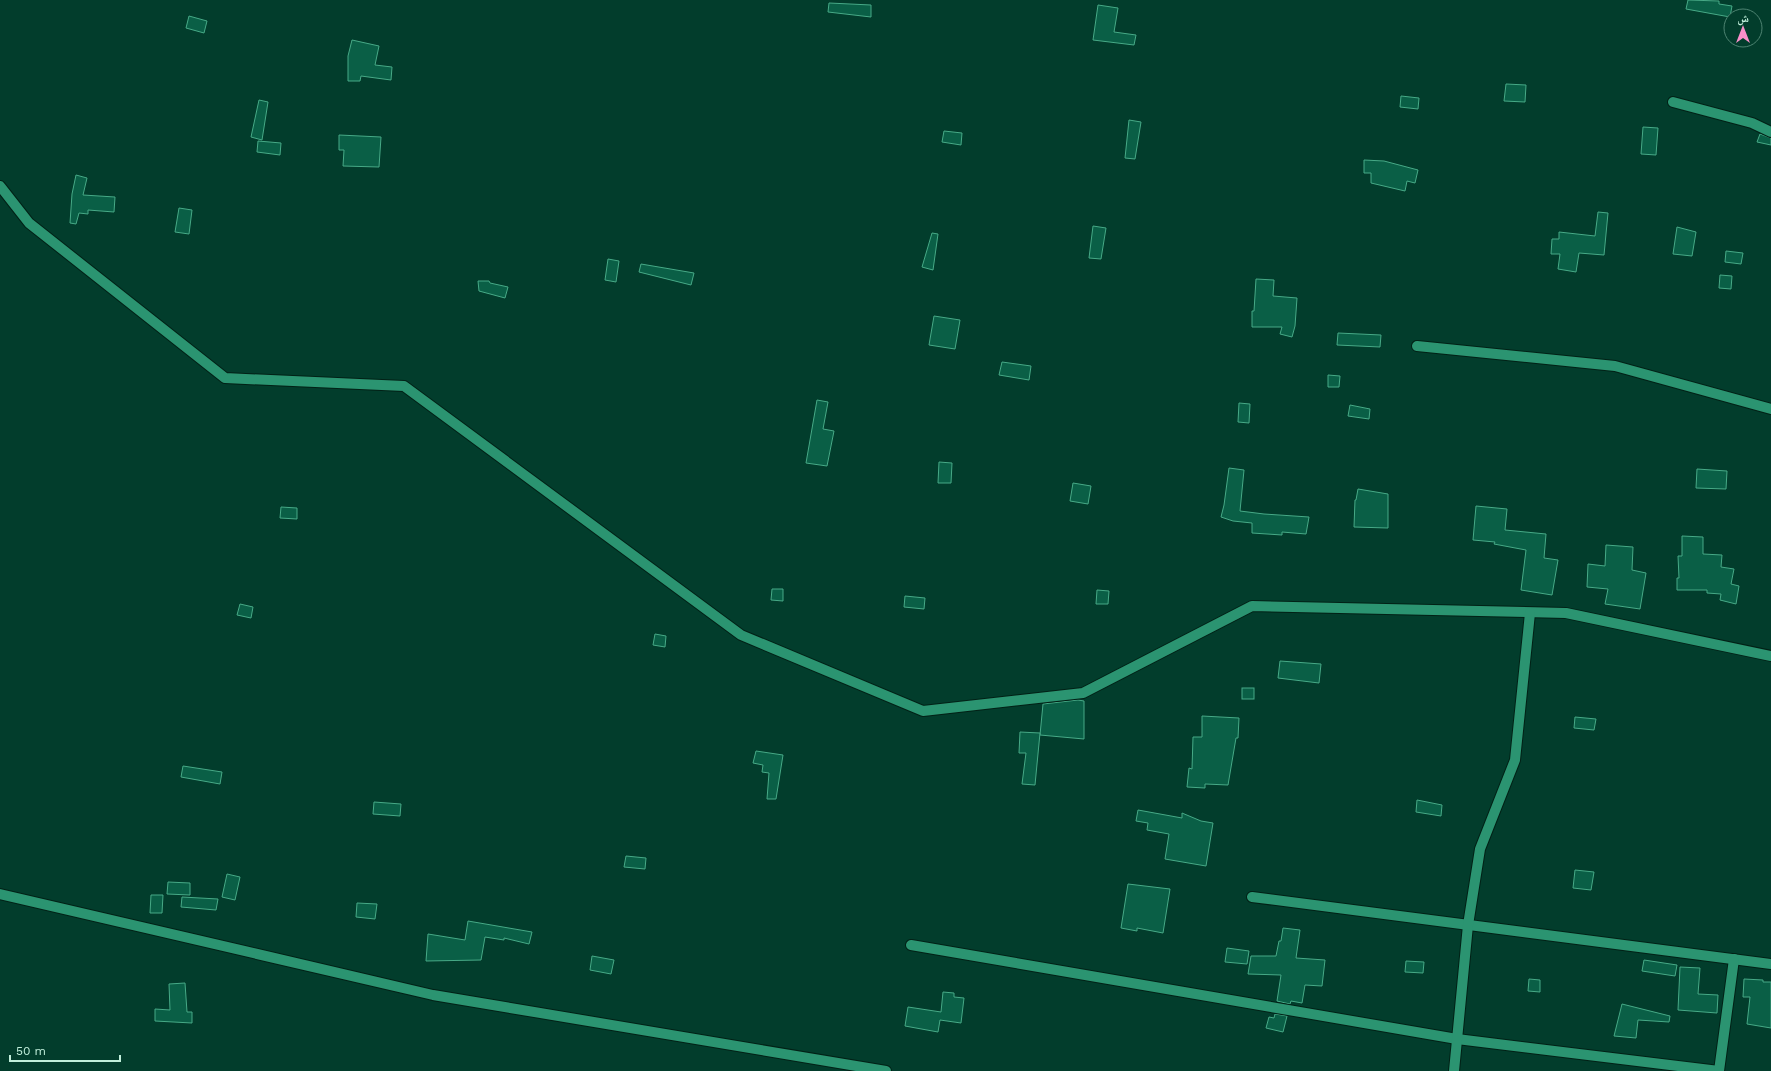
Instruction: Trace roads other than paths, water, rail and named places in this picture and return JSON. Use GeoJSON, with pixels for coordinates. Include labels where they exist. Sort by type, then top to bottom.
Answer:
{"type":"FeatureCollection","features":[{"type":"Feature","properties":{"kind":"street"},"geometry":{"type":"LineString","coordinates":[[1673,102],[1752,123],[1771,132]]}},
{"type":"Feature","properties":{"kind":"street"},"geometry":{"type":"LineString","coordinates":[[0,186],[29,223],[225,378],[404,386],[742,635],[923,711],[1082,693],[1252,606],[1566,614],[1771,656]]}},
{"type":"Feature","properties":{"kind":"street"},"geometry":{"type":"LineString","coordinates":[[1417,346],[1615,366],[1771,409]]}},
{"type":"Feature","properties":{"kind":"street"},"geometry":{"type":"LineString","coordinates":[[1454,1071],[1468,925],[1480,849],[1515,760],[1530,612]]}},
{"type":"Feature","properties":{"kind":"street"},"geometry":{"type":"LineString","coordinates":[[0,894],[433,995],[886,1071]]}},
{"type":"Feature","properties":{"kind":"street"},"geometry":{"type":"LineString","coordinates":[[1252,897],[1771,964]]}},
{"type":"Feature","properties":{"kind":"street"},"geometry":{"type":"LineString","coordinates":[[911,945],[1458,1039],[1719,1071],[1734,959]]}}]}
